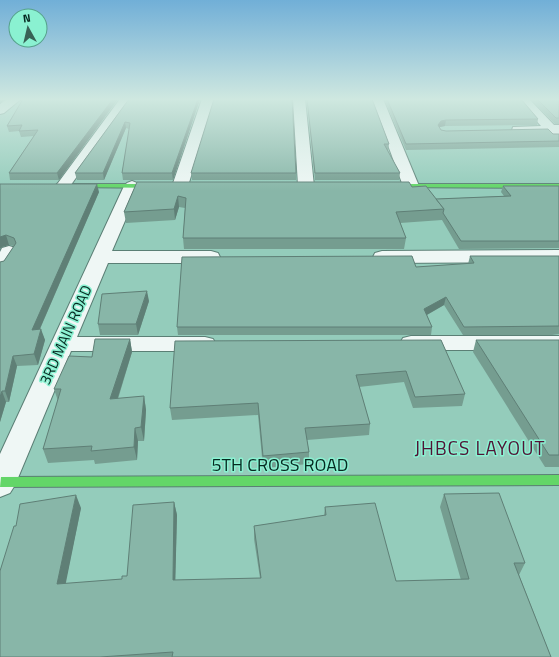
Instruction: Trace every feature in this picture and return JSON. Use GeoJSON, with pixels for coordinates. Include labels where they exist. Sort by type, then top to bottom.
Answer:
{"type":"FeatureCollection","features":[{"type":"Feature","properties":{"kind":"street"},"geometry":{"type":"LineString","coordinates":[[59,186],[102,130]]}},
{"type":"Feature","properties":{"kind":"street"},"geometry":{"type":"LineString","coordinates":[[59,186],[184,186],[200,130]]}},
{"type":"Feature","properties":{"kind":"street"},"geometry":{"type":"LineString","coordinates":[[301,130],[306,186]]}},
{"type":"Feature","properties":{"kind":"street"},"geometry":{"type":"LineString","coordinates":[[389,130],[411,186]]}},
{"type":"Feature","properties":{"kind":"street"},"geometry":{"type":"LineString","coordinates":[[505,130],[522,130]]}},
{"type":"Feature","properties":{"kind":"street","name":"3RD MAIN ROAD"},"geometry":{"type":"LineString","coordinates":[[1,484],[132,186]]}},
{"type":"Feature","properties":{"kind":"street"},"geometry":{"type":"LineString","coordinates":[[374,186],[559,186]]}},
{"type":"Feature","properties":{"kind":"street"},"geometry":{"type":"LineString","coordinates":[[0,252],[9,252],[0,266]]}},
{"type":"Feature","properties":{"kind":"street"},"geometry":{"type":"LineString","coordinates":[[361,257],[559,256]]}},
{"type":"Feature","properties":{"kind":"street"},"geometry":{"type":"LineString","coordinates":[[100,257],[227,257]]}},
{"type":"Feature","properties":{"kind":"street"},"geometry":{"type":"LineString","coordinates":[[393,343],[559,343]]}},
{"type":"Feature","properties":{"kind":"street"},"geometry":{"type":"LineString","coordinates":[[62,344],[228,344]]}},
{"type":"Feature","properties":{"kind":"street","name":"5TH CROSS ROAD"},"geometry":{"type":"LineString","coordinates":[[1,484],[559,480]]}},
{"type":"Feature","properties":{"kind":"building"},"geometry":{"type":"Polygon","coordinates":[[[20,130],[90,130],[57,173],[9,173],[38,130],[19,131],[20,130]]]}},
{"type":"Feature","properties":{"kind":"building"},"geometry":{"type":"Polygon","coordinates":[[[107,130],[122,130],[103,173],[75,173],[107,130]]]}},
{"type":"Feature","properties":{"kind":"building"},"geometry":{"type":"Polygon","coordinates":[[[129,130],[187,130],[172,173],[122,173],[129,130]]]}},
{"type":"Feature","properties":{"kind":"building"},"geometry":{"type":"Polygon","coordinates":[[[204,130],[294,130],[296,173],[191,173],[204,130]]]}},
{"type":"Feature","properties":{"kind":"building"},"geometry":{"type":"Polygon","coordinates":[[[310,130],[384,130],[389,144],[384,144],[400,173],[315,173],[310,130]]]}},
{"type":"Feature","properties":{"kind":"building"},"geometry":{"type":"Polygon","coordinates":[[[400,130],[446,131],[549,130],[553,134],[559,134],[559,141],[406,144],[400,130]]]}},
{"type":"Feature","properties":{"kind":"building"},"geometry":{"type":"Polygon","coordinates":[[[137,182],[409,182],[412,187],[426,186],[444,209],[396,212],[406,238],[183,238],[186,198],[178,196],[174,209],[124,212],[137,182]]]}},
{"type":"Feature","properties":{"kind":"building"},"geometry":{"type":"Polygon","coordinates":[[[0,184],[97,184],[32,330],[41,329],[34,354],[13,356],[5,391],[2,391],[0,397],[0,262],[4,261],[16,243],[14,238],[6,235],[0,237],[0,184]]]}},
{"type":"Feature","properties":{"kind":"building"},"geometry":{"type":"Polygon","coordinates":[[[503,186],[559,186],[559,241],[461,241],[443,213],[444,209],[436,199],[511,196],[503,186]]]}},
{"type":"Feature","properties":{"kind":"building"},"geometry":{"type":"Polygon","coordinates":[[[412,256],[416,267],[474,263],[470,256],[559,256],[559,326],[464,327],[446,297],[424,309],[432,327],[177,327],[182,257],[412,256]]]}},
{"type":"Feature","properties":{"kind":"building"},"geometry":{"type":"Polygon","coordinates":[[[147,291],[136,324],[98,324],[102,294],[147,291]]]}},
{"type":"Feature","properties":{"kind":"building"},"geometry":{"type":"Polygon","coordinates":[[[95,339],[130,339],[110,399],[144,396],[141,427],[135,428],[134,447],[91,451],[92,446],[43,449],[61,389],[54,389],[69,356],[92,357],[95,339]]]}},
{"type":"Feature","properties":{"kind":"building"},"geometry":{"type":"Polygon","coordinates":[[[441,340],[465,394],[415,397],[406,371],[356,375],[370,424],[305,428],[309,452],[263,456],[258,403],[170,408],[175,341],[441,340]]]}},
{"type":"Feature","properties":{"kind":"building"},"geometry":{"type":"Polygon","coordinates":[[[476,340],[559,340],[559,455],[549,455],[476,340]]]}},
{"type":"Feature","properties":{"kind":"building"},"geometry":{"type":"Polygon","coordinates":[[[499,493],[525,563],[514,563],[551,657],[172,657],[173,652],[100,657],[0,657],[0,571],[14,526],[16,526],[20,504],[76,495],[57,584],[122,579],[122,576],[127,576],[133,505],[174,502],[173,580],[261,578],[254,526],[326,515],[325,507],[375,503],[396,581],[469,579],[444,494],[499,493]]]}},
{"type":"Feature","properties":{"kind":"traffic: fast"},"geometry":{"type":"LineString","coordinates":[[68,186],[166,186]]}},
{"type":"Feature","properties":{"kind":"traffic: fast"},"geometry":{"type":"LineString","coordinates":[[382,186],[559,186]]}},
{"type":"Feature","properties":{"kind":"traffic: fast"},"geometry":{"type":"LineString","coordinates":[[1,482],[559,480]]}},
{"type":"Feature","properties":{"kind":"district","name":"JHBCS LAYOUT"},"geometry":{"type":"Point","coordinates":[480,448]}}]}
